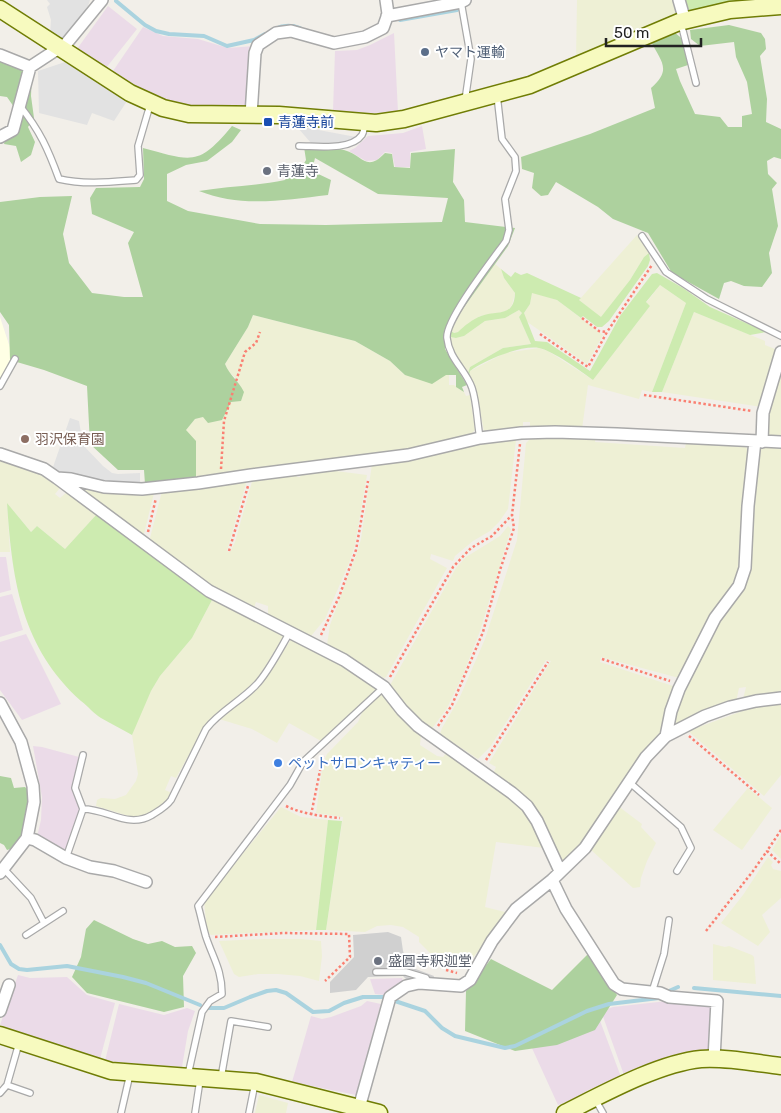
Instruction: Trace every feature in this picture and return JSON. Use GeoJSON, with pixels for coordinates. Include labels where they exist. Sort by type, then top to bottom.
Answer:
{"type":"FeatureCollection","features":[{"type":"Feature","properties":{"kind":"street"},"geometry":{"type":"LineString","coordinates":[[0,137],[13,130],[30,67],[60,49],[102,0]]}},
{"type":"Feature","properties":{"kind":"street"},"geometry":{"type":"LineString","coordinates":[[251,115],[255,53],[258,45],[276,34],[291,31],[334,43],[365,37],[383,28],[387,16],[386,0]]}},
{"type":"Feature","properties":{"kind":"street"},"geometry":{"type":"LineString","coordinates":[[679,0],[682,21]]}},
{"type":"Feature","properties":{"kind":"street"},"geometry":{"type":"LineString","coordinates":[[387,16],[463,1]]}},
{"type":"Feature","properties":{"kind":"street"},"geometry":{"type":"LineString","coordinates":[[0,9],[130,93],[163,108],[189,114],[307,117],[365,123],[392,122],[530,86],[682,21],[740,9],[781,6]]}},
{"type":"Feature","properties":{"kind":"street"},"geometry":{"type":"LineString","coordinates":[[0,55],[30,67]]}},
{"type":"Feature","properties":{"kind":"street"},"geometry":{"type":"LineString","coordinates":[[666,736],[671,711],[682,684],[715,618],[732,598],[739,586],[745,568],[748,506],[758,442],[763,413],[781,352]]}},
{"type":"Feature","properties":{"kind":"street"},"geometry":{"type":"LineString","coordinates":[[56,478],[71,479],[104,487],[142,489],[408,455],[480,438],[521,433],[617,434],[781,442]]}},
{"type":"Feature","properties":{"kind":"street"},"geometry":{"type":"LineString","coordinates":[[0,454],[44,469],[209,591],[344,660],[384,687],[402,710],[418,726],[512,793],[527,806],[537,821],[566,909],[614,984],[622,989],[660,993],[669,997],[717,1001],[714,1059]]}},
{"type":"Feature","properties":{"kind":"street"},"geometry":{"type":"LineString","coordinates":[[358,1108],[390,997],[406,986],[419,983],[461,986],[470,980],[492,941],[516,909],[585,848],[646,757],[666,736],[705,716],[730,707],[781,698]]}},
{"type":"Feature","properties":{"kind":"street"},"geometry":{"type":"LineString","coordinates":[[0,703],[22,742],[33,786],[34,802],[27,838],[2,870]]}},
{"type":"Feature","properties":{"kind":"street"},"geometry":{"type":"LineString","coordinates":[[27,838],[35,840],[66,858],[90,868],[114,871],[146,882]]}},
{"type":"Feature","properties":{"kind":"street"},"geometry":{"type":"LineString","coordinates":[[0,1011],[9,985]]}},
{"type":"Feature","properties":{"kind":"street"},"geometry":{"type":"LineString","coordinates":[[0,1035],[102,1069],[256,1082],[334,1104],[379,1113]]}},
{"type":"Feature","properties":{"kind":"street"},"geometry":{"type":"LineString","coordinates":[[565,1113],[599,1106],[664,1069],[688,1061],[714,1059],[781,1066]]}},
{"type":"Feature","properties":{"kind":"lane"},"geometry":{"type":"LineString","coordinates":[[463,1],[471,59],[464,103]]}},
{"type":"Feature","properties":{"kind":"lane"},"geometry":{"type":"LineString","coordinates":[[682,21],[696,82]]}},
{"type":"Feature","properties":{"kind":"lane"},"geometry":{"type":"LineString","coordinates":[[480,438],[472,388],[450,354],[446,338],[447,329],[458,309],[506,241],[509,230],[505,199],[516,171],[515,157],[502,139],[497,95]]}},
{"type":"Feature","properties":{"kind":"lane"},"geometry":{"type":"LineString","coordinates":[[20,106],[46,144],[59,179],[72,182],[92,182],[136,180],[140,175],[138,146],[151,104]]}},
{"type":"Feature","properties":{"kind":"lane"},"geometry":{"type":"LineString","coordinates":[[299,146],[344,146],[356,141],[361,136],[365,123]]}},
{"type":"Feature","properties":{"kind":"lane"},"geometry":{"type":"LineString","coordinates":[[642,236],[666,272],[707,299],[781,336]]}},
{"type":"Feature","properties":{"kind":"lane"},"geometry":{"type":"LineString","coordinates":[[0,386],[15,359]]}},
{"type":"Feature","properties":{"kind":"lane"},"geometry":{"type":"LineString","coordinates":[[83,809],[91,809],[128,821],[143,820],[166,807],[206,729],[213,720],[244,697],[259,683],[290,632]]}},
{"type":"Feature","properties":{"kind":"lane"},"geometry":{"type":"LineString","coordinates":[[196,1113],[194,1078],[202,1012],[210,1001],[222,994],[222,984],[217,962],[206,938],[198,906],[290,785],[304,762],[384,687]]}},
{"type":"Feature","properties":{"kind":"lane"},"geometry":{"type":"LineString","coordinates":[[66,858],[83,809],[75,788],[83,755]]}},
{"type":"Feature","properties":{"kind":"lane"},"geometry":{"type":"LineString","coordinates":[[629,782],[681,827],[691,848],[677,871]]}},
{"type":"Feature","properties":{"kind":"lane"},"geometry":{"type":"LineString","coordinates":[[2,870],[31,898],[44,923]]}},
{"type":"Feature","properties":{"kind":"lane"},"geometry":{"type":"LineString","coordinates":[[26,935],[63,911]]}},
{"type":"Feature","properties":{"kind":"lane"},"geometry":{"type":"LineString","coordinates":[[652,992],[664,954],[669,920]]}},
{"type":"Feature","properties":{"kind":"lane"},"geometry":{"type":"LineString","coordinates":[[376,972],[406,972],[426,978],[429,984]]}},
{"type":"Feature","properties":{"kind":"lane"},"geometry":{"type":"LineString","coordinates":[[221,1079],[231,1021],[268,1027]]}},
{"type":"Feature","properties":{"kind":"lane"},"geometry":{"type":"LineString","coordinates":[[0,1093],[7,1084],[19,1042]]}},
{"type":"Feature","properties":{"kind":"lane"},"geometry":{"type":"LineString","coordinates":[[122,1113],[130,1072]]}},
{"type":"Feature","properties":{"kind":"lane"},"geometry":{"type":"LineString","coordinates":[[249,1113],[256,1082]]}},
{"type":"Feature","properties":{"kind":"lane"},"geometry":{"type":"LineString","coordinates":[[7,1084],[30,1093]]}},
{"type":"Feature","properties":{"kind":"path"},"geometry":{"type":"LineString","coordinates":[[540,334],[588,367],[607,332],[657,258]]}},
{"type":"Feature","properties":{"kind":"path"},"geometry":{"type":"LineString","coordinates":[[582,318],[599,331],[607,332]]}},
{"type":"Feature","properties":{"kind":"path"},"geometry":{"type":"LineString","coordinates":[[219,480],[224,421],[245,352],[256,343],[260,332]]}},
{"type":"Feature","properties":{"kind":"path"},"geometry":{"type":"LineString","coordinates":[[644,394],[763,413]]}},
{"type":"Feature","properties":{"kind":"path"},"geometry":{"type":"LineString","coordinates":[[432,735],[452,705],[483,632],[514,528],[512,515],[521,433]]}},
{"type":"Feature","properties":{"kind":"path"},"geometry":{"type":"LineString","coordinates":[[229,551],[251,475]]}},
{"type":"Feature","properties":{"kind":"path"},"geometry":{"type":"LineString","coordinates":[[317,646],[339,597],[356,550],[368,482]]}},
{"type":"Feature","properties":{"kind":"path"},"geometry":{"type":"LineString","coordinates":[[145,543],[159,487]]}},
{"type":"Feature","properties":{"kind":"path"},"geometry":{"type":"LineString","coordinates":[[384,687],[453,567],[471,548],[492,536],[512,515]]}},
{"type":"Feature","properties":{"kind":"path"},"geometry":{"type":"LineString","coordinates":[[602,659],[682,684]]}},
{"type":"Feature","properties":{"kind":"path"},"geometry":{"type":"LineString","coordinates":[[479,770],[548,662]]}},
{"type":"Feature","properties":{"kind":"path"},"geometry":{"type":"LineString","coordinates":[[680,729],[759,794]]}},
{"type":"Feature","properties":{"kind":"path"},"geometry":{"type":"LineString","coordinates":[[310,815],[321,762],[325,753]]}},
{"type":"Feature","properties":{"kind":"path"},"geometry":{"type":"LineString","coordinates":[[278,801],[298,812],[340,818]]}},
{"type":"Feature","properties":{"kind":"path"},"geometry":{"type":"LineString","coordinates":[[706,931],[753,871],[781,830]]}},
{"type":"Feature","properties":{"kind":"path"},"geometry":{"type":"LineString","coordinates":[[767,851],[781,864]]}},
{"type":"Feature","properties":{"kind":"path"},"geometry":{"type":"LineString","coordinates":[[206,938],[284,933],[349,934],[350,957],[325,981]]}},
{"type":"Feature","properties":{"kind":"shaded area"},"geometry":{"type":"Polygon","coordinates":[[[47,0],[90,0],[87,9],[63,41],[50,34],[51,20],[47,7],[50,4],[47,0]]]}},
{"type":"Feature","properties":{"kind":"shaded area"},"geometry":{"type":"Polygon","coordinates":[[[577,0],[675,0],[680,15],[576,60],[577,0]]]}},
{"type":"Feature","properties":{"kind":"shaded area"},"geometry":{"type":"Polygon","coordinates":[[[108,6],[137,29],[106,68],[77,49],[108,6]]]}},
{"type":"Feature","properties":{"kind":"shaded area"},"geometry":{"type":"Polygon","coordinates":[[[143,27],[163,36],[198,39],[228,48],[254,46],[250,108],[199,107],[178,104],[157,98],[125,82],[113,71],[143,27]]]}},
{"type":"Feature","properties":{"kind":"shaded area"},"geometry":{"type":"Polygon","coordinates":[[[394,33],[398,112],[333,111],[335,51],[357,50],[394,33]]]}},
{"type":"Feature","properties":{"kind":"shaded area"},"geometry":{"type":"Polygon","coordinates":[[[65,62],[127,101],[114,121],[92,113],[87,125],[39,113],[38,71],[65,62]]]}},
{"type":"Feature","properties":{"kind":"shaded area"},"geometry":{"type":"Polygon","coordinates":[[[422,126],[426,149],[410,152],[410,167],[395,167],[392,153],[385,152],[377,160],[366,161],[349,151],[368,136],[403,133],[422,126]]]}},
{"type":"Feature","properties":{"kind":"shaded area"},"geometry":{"type":"Polygon","coordinates":[[[298,128],[308,128],[356,137],[343,144],[311,143],[298,128]]]}},
{"type":"Feature","properties":{"kind":"shaded area"},"geometry":{"type":"Polygon","coordinates":[[[637,235],[649,253],[644,257],[630,280],[601,318],[579,300],[637,235]]]}},
{"type":"Feature","properties":{"kind":"shaded area"},"geometry":{"type":"Polygon","coordinates":[[[495,264],[501,269],[504,278],[515,293],[512,305],[503,312],[480,316],[454,333],[450,330],[457,317],[495,264]]]}},
{"type":"Feature","properties":{"kind":"shaded area"},"geometry":{"type":"Polygon","coordinates":[[[660,285],[686,303],[652,392],[642,390],[639,399],[588,385],[582,429],[530,429],[530,422],[523,422],[523,429],[484,431],[475,386],[469,377],[470,371],[505,353],[539,348],[548,351],[593,380],[650,306],[646,303],[660,285]]]}},
{"type":"Feature","properties":{"kind":"shaded area"},"geometry":{"type":"Polygon","coordinates":[[[532,292],[557,300],[603,335],[587,364],[526,321],[524,313],[530,304],[532,292]]]}},
{"type":"Feature","properties":{"kind":"shaded area"},"geometry":{"type":"Polygon","coordinates":[[[519,310],[522,313],[519,317],[531,344],[503,348],[470,367],[468,373],[454,354],[450,337],[464,336],[485,321],[505,318],[519,310]]]}},
{"type":"Feature","properties":{"kind":"shaded area"},"geometry":{"type":"Polygon","coordinates":[[[694,312],[765,341],[765,345],[775,349],[777,346],[780,347],[762,407],[662,392],[694,312]]]}},
{"type":"Feature","properties":{"kind":"shaded area"},"geometry":{"type":"Polygon","coordinates":[[[253,315],[355,341],[390,361],[405,375],[449,375],[449,385],[454,385],[464,392],[466,396],[470,395],[475,430],[468,437],[405,451],[196,480],[186,430],[195,419],[203,417],[239,381],[229,372],[225,364],[248,327],[253,315]]]}},
{"type":"Feature","properties":{"kind":"shaded area"},"geometry":{"type":"Polygon","coordinates":[[[0,317],[13,357],[0,380],[0,317]]]}},
{"type":"Feature","properties":{"kind":"shaded area"},"geometry":{"type":"Polygon","coordinates":[[[781,365],[781,438],[767,437],[766,419],[781,365]]]}},
{"type":"Feature","properties":{"kind":"shaded area"},"geometry":{"type":"Polygon","coordinates":[[[70,418],[79,421],[83,445],[103,466],[112,473],[140,473],[140,484],[105,483],[52,470],[70,418]]]}},
{"type":"Feature","properties":{"kind":"shaded area"},"geometry":{"type":"Polygon","coordinates":[[[532,437],[596,437],[595,442],[685,448],[686,443],[744,446],[750,451],[741,566],[737,581],[679,678],[601,657],[600,662],[676,687],[662,736],[588,837],[564,862],[560,861],[537,813],[493,774],[496,767],[489,763],[551,661],[546,660],[490,747],[478,759],[446,738],[444,741],[439,737],[442,728],[459,699],[485,639],[517,540],[526,443],[532,437]]]}},
{"type":"Feature","properties":{"kind":"shaded area"},"geometry":{"type":"Polygon","coordinates":[[[516,440],[508,509],[490,531],[473,541],[455,556],[453,561],[431,554],[430,559],[447,568],[386,677],[384,678],[327,645],[330,625],[361,539],[372,464],[486,442],[516,440]]]}},
{"type":"Feature","properties":{"kind":"shaded area"},"geometry":{"type":"Polygon","coordinates":[[[762,447],[781,447],[781,693],[743,699],[746,687],[739,688],[736,702],[674,728],[673,725],[681,698],[719,621],[740,591],[757,452],[762,447]]]}},
{"type":"Feature","properties":{"kind":"shaded area"},"geometry":{"type":"Polygon","coordinates":[[[0,461],[41,475],[60,488],[55,494],[60,498],[67,492],[97,514],[65,549],[37,526],[31,532],[7,503],[10,552],[0,552],[0,461]]]}},
{"type":"Feature","properties":{"kind":"shaded area"},"geometry":{"type":"Polygon","coordinates":[[[328,470],[367,475],[355,545],[349,563],[325,619],[311,636],[269,618],[268,606],[256,602],[253,610],[217,592],[153,545],[150,538],[162,491],[247,480],[227,551],[230,552],[235,542],[253,478],[297,473],[297,477],[300,477],[301,472],[328,470]]]}},
{"type":"Feature","properties":{"kind":"shaded area"},"geometry":{"type":"Polygon","coordinates":[[[70,484],[154,493],[143,538],[70,484]]]}},
{"type":"Feature","properties":{"kind":"shaded area"},"geometry":{"type":"Polygon","coordinates":[[[508,526],[511,529],[480,631],[462,677],[447,708],[431,730],[408,710],[389,687],[456,568],[466,557],[500,536],[508,526]]]}},
{"type":"Feature","properties":{"kind":"shaded area"},"geometry":{"type":"Polygon","coordinates":[[[0,557],[6,557],[11,590],[0,593],[0,557]]]}},
{"type":"Feature","properties":{"kind":"shaded area"},"geometry":{"type":"Polygon","coordinates":[[[12,594],[23,630],[0,637],[0,597],[12,594]]]}},
{"type":"Feature","properties":{"kind":"shaded area"},"geometry":{"type":"Polygon","coordinates":[[[212,600],[282,634],[283,637],[257,680],[212,718],[204,728],[176,778],[171,776],[165,790],[172,793],[167,801],[142,817],[135,818],[96,806],[97,800],[101,798],[115,799],[126,795],[136,781],[138,774],[132,735],[136,722],[160,676],[192,638],[212,600]]]}},
{"type":"Feature","properties":{"kind":"shaded area"},"geometry":{"type":"Polygon","coordinates":[[[26,634],[61,704],[22,720],[0,690],[0,642],[26,634]]]}},
{"type":"Feature","properties":{"kind":"shaded area"},"geometry":{"type":"Polygon","coordinates":[[[292,638],[342,664],[379,688],[321,741],[289,723],[277,743],[252,729],[219,719],[262,684],[292,638]]]}},
{"type":"Feature","properties":{"kind":"shaded area"},"geometry":{"type":"Polygon","coordinates":[[[384,692],[399,715],[421,735],[420,745],[437,756],[443,757],[447,752],[508,796],[532,821],[544,848],[496,842],[485,907],[509,913],[467,965],[460,969],[442,967],[442,961],[436,959],[419,942],[419,937],[403,927],[391,925],[377,926],[365,932],[326,930],[343,817],[316,813],[323,763],[327,754],[358,722],[364,708],[384,692]]]}},
{"type":"Feature","properties":{"kind":"shaded area"},"geometry":{"type":"Polygon","coordinates":[[[781,703],[781,775],[764,796],[688,731],[756,706],[781,703]]]}},
{"type":"Feature","properties":{"kind":"shaded area"},"geometry":{"type":"Polygon","coordinates":[[[33,746],[79,757],[73,788],[81,809],[65,850],[37,837],[41,820],[42,797],[33,746]]]}},
{"type":"Feature","properties":{"kind":"shaded area"},"geometry":{"type":"Polygon","coordinates":[[[748,788],[772,808],[742,850],[713,830],[748,788]]]}},
{"type":"Feature","properties":{"kind":"shaded area"},"geometry":{"type":"Polygon","coordinates":[[[618,806],[642,824],[641,827],[656,843],[647,861],[640,887],[633,888],[590,849],[618,806]]]}},
{"type":"Feature","properties":{"kind":"shaded area"},"geometry":{"type":"Polygon","coordinates":[[[281,807],[301,817],[328,820],[316,930],[211,935],[207,931],[204,901],[281,807]]]}},
{"type":"Feature","properties":{"kind":"shaded area"},"geometry":{"type":"Polygon","coordinates":[[[781,835],[781,859],[772,850],[781,835]]]}},
{"type":"Feature","properties":{"kind":"shaded area"},"geometry":{"type":"Polygon","coordinates":[[[768,857],[773,862],[771,865],[773,869],[781,871],[781,898],[762,915],[770,932],[758,946],[721,923],[743,895],[768,857]]]}},
{"type":"Feature","properties":{"kind":"shaded area","name":"盛圓寺釈迦堂"},"geometry":{"type":"Polygon","coordinates":[[[388,932],[401,937],[408,966],[434,976],[433,980],[409,982],[403,976],[368,977],[356,990],[330,993],[330,982],[354,957],[353,935],[388,932]]]}},
{"type":"Feature","properties":{"kind":"shaded area"},"geometry":{"type":"Polygon","coordinates":[[[264,939],[321,941],[322,956],[319,981],[300,976],[278,974],[258,974],[239,977],[234,974],[219,941],[264,939]]]}},
{"type":"Feature","properties":{"kind":"shaded area"},"geometry":{"type":"Polygon","coordinates":[[[713,944],[729,946],[752,955],[754,957],[756,984],[713,980],[713,944]]]}},
{"type":"Feature","properties":{"kind":"shaded area"},"geometry":{"type":"Polygon","coordinates":[[[18,975],[30,978],[67,977],[87,995],[115,1003],[100,1059],[0,1025],[18,975]]]}},
{"type":"Feature","properties":{"kind":"shaded area"},"geometry":{"type":"Polygon","coordinates":[[[402,978],[404,984],[385,995],[375,994],[370,979],[402,978]]]}},
{"type":"Feature","properties":{"kind":"shaded area"},"geometry":{"type":"Polygon","coordinates":[[[367,1001],[381,1004],[356,1095],[292,1082],[311,1016],[322,1019],[331,1017],[361,1006],[367,1001]]]}},
{"type":"Feature","properties":{"kind":"shaded area"},"geometry":{"type":"Polygon","coordinates":[[[667,1001],[712,1003],[709,1053],[624,1075],[601,1011],[613,1007],[667,1001]]]}},
{"type":"Feature","properties":{"kind":"shaded area"},"geometry":{"type":"Polygon","coordinates":[[[119,1004],[164,1015],[187,1008],[195,1011],[188,1031],[182,1067],[105,1061],[119,1004]]]}},
{"type":"Feature","properties":{"kind":"shaded area"},"geometry":{"type":"Polygon","coordinates":[[[599,1018],[621,1077],[588,1090],[577,1098],[558,1105],[531,1046],[599,1018]]]}},
{"type":"Feature","properties":{"kind":"shaded area"},"geometry":{"type":"Polygon","coordinates":[[[259,1095],[288,1103],[286,1113],[255,1113],[259,1095]]]}},
{"type":"Feature","properties":{"kind":"green space"},"geometry":{"type":"Polygon","coordinates":[[[684,0],[774,0],[688,14],[684,0]]]}},
{"type":"Feature","properties":{"kind":"green space"},"geometry":{"type":"Polygon","coordinates":[[[729,25],[761,33],[765,39],[766,49],[760,56],[767,99],[766,122],[781,129],[781,159],[774,157],[767,161],[768,174],[777,183],[772,189],[778,226],[769,253],[772,273],[762,287],[744,286],[731,281],[724,283],[719,299],[672,273],[648,233],[613,219],[598,207],[556,182],[548,195],[541,196],[532,188],[534,173],[522,169],[521,157],[590,134],[655,108],[651,88],[662,75],[663,65],[651,41],[674,32],[685,41],[691,64],[676,69],[695,114],[720,117],[728,127],[742,127],[742,116],[752,114],[747,82],[736,57],[734,42],[700,46],[691,39],[690,30],[729,25]]]}},
{"type":"Feature","properties":{"kind":"green space"},"geometry":{"type":"Polygon","coordinates":[[[0,59],[32,72],[31,96],[34,118],[28,127],[35,142],[31,155],[21,162],[16,146],[4,144],[14,107],[7,97],[0,96],[0,59]]]}},
{"type":"Feature","properties":{"kind":"green space"},"geometry":{"type":"Polygon","coordinates":[[[232,126],[241,130],[232,142],[207,161],[186,165],[167,174],[167,201],[188,211],[260,224],[326,225],[442,222],[448,198],[378,194],[315,158],[312,171],[331,180],[328,195],[247,201],[231,200],[199,191],[285,180],[289,174],[298,173],[306,160],[304,147],[344,150],[369,162],[379,159],[385,153],[392,154],[394,167],[410,168],[411,153],[455,149],[453,182],[464,200],[465,222],[515,228],[508,246],[457,317],[445,341],[445,349],[467,385],[462,387],[464,392],[456,387],[456,375],[446,375],[432,384],[405,375],[390,361],[355,341],[253,315],[248,327],[225,364],[244,392],[241,401],[231,402],[222,420],[208,423],[203,417],[195,419],[186,430],[196,441],[196,480],[145,484],[144,470],[118,470],[90,444],[87,386],[10,360],[9,325],[0,312],[0,202],[40,197],[72,196],[63,234],[69,263],[92,293],[143,297],[128,243],[134,232],[92,214],[90,198],[96,188],[140,187],[144,179],[143,148],[184,158],[193,157],[211,149],[232,126]]]}},
{"type":"Feature","properties":{"kind":"green space"},"geometry":{"type":"Polygon","coordinates":[[[649,253],[650,260],[648,266],[609,321],[602,327],[597,327],[583,316],[581,318],[557,300],[532,293],[530,304],[524,313],[535,341],[547,342],[590,371],[620,316],[652,274],[657,273],[710,307],[766,332],[750,335],[694,312],[662,392],[652,392],[686,303],[660,285],[646,302],[650,306],[593,380],[552,353],[539,348],[523,349],[503,354],[484,362],[470,371],[469,377],[470,367],[503,348],[531,344],[519,317],[522,313],[519,310],[505,318],[485,321],[464,336],[450,337],[450,330],[454,333],[458,332],[478,317],[504,312],[512,306],[515,293],[504,278],[501,269],[511,277],[515,272],[521,275],[527,273],[581,298],[579,300],[601,317],[630,280],[644,257],[649,253]]]}},
{"type":"Feature","properties":{"kind":"green space"},"geometry":{"type":"Polygon","coordinates":[[[7,503],[31,532],[37,526],[65,549],[97,514],[212,600],[192,638],[160,676],[151,691],[132,735],[93,712],[61,680],[45,658],[23,610],[12,558],[7,503]]]}},
{"type":"Feature","properties":{"kind":"green space"},"geometry":{"type":"Polygon","coordinates":[[[0,776],[11,778],[14,788],[25,787],[32,801],[25,834],[14,848],[7,850],[0,843],[0,776]]]}},
{"type":"Feature","properties":{"kind":"green space"},"geometry":{"type":"Polygon","coordinates":[[[328,820],[342,821],[326,930],[316,930],[328,820]]]}},
{"type":"Feature","properties":{"kind":"green space"},"geometry":{"type":"Polygon","coordinates":[[[94,920],[133,939],[148,944],[162,941],[175,947],[192,946],[196,953],[183,976],[184,1007],[164,1012],[87,993],[72,977],[81,957],[86,929],[94,920]]]}},
{"type":"Feature","properties":{"kind":"green space"},"geometry":{"type":"Polygon","coordinates":[[[589,953],[617,995],[595,1030],[557,1045],[515,1051],[465,1031],[466,991],[491,959],[552,990],[589,953]]]}},
{"type":"Feature","properties":{"kind":"waterway"},"geometry":{"type":"LineString","coordinates":[[116,1],[145,25],[156,31],[169,34],[204,36],[227,46],[254,40],[265,34]]}},
{"type":"Feature","properties":{"kind":"waterway"},"geometry":{"type":"LineString","coordinates":[[400,20],[457,10]]}},
{"type":"Feature","properties":{"kind":"waterway"},"geometry":{"type":"LineString","coordinates":[[275,29],[288,26],[300,28]]}},
{"type":"Feature","properties":{"kind":"waterway"},"geometry":{"type":"LineString","coordinates":[[0,945],[11,964],[19,969],[67,966],[123,977],[146,983],[200,1005]]}},
{"type":"Feature","properties":{"kind":"waterway"},"geometry":{"type":"LineString","coordinates":[[669,991],[678,987]]}},
{"type":"Feature","properties":{"kind":"waterway"},"geometry":{"type":"LineString","coordinates":[[694,988],[781,996]]}},
{"type":"Feature","properties":{"kind":"waterway"},"geometry":{"type":"LineString","coordinates":[[209,1008],[224,1008],[267,991],[276,990],[286,993],[313,1012],[329,1011],[344,1003],[363,997],[384,997]]}},
{"type":"Feature","properties":{"kind":"waterway"},"geometry":{"type":"LineString","coordinates":[[392,1000],[425,1011],[442,1028],[455,1036],[505,1048],[515,1046],[587,1011],[609,1004],[659,998]]}},
{"type":"Feature","properties":{"kind":"place","name":"ヤマト運輸"},"geometry":{"type":"Point","coordinates":[425,52]}},
{"type":"Feature","properties":{"kind":"place","name":"青蓮寺前"},"geometry":{"type":"Point","coordinates":[268,122]}},
{"type":"Feature","properties":{"kind":"place","name":"青蓮寺"},"geometry":{"type":"Point","coordinates":[267,171]}},
{"type":"Feature","properties":{"kind":"place","name":"羽沢保育園"},"geometry":{"type":"Point","coordinates":[25,439]}},
{"type":"Feature","properties":{"kind":"place","name":"ペットサロンキャティー"},"geometry":{"type":"Point","coordinates":[278,763]}},
{"type":"Feature","properties":{"kind":"place","name":"盛圓寺釈迦堂"},"geometry":{"type":"Point","coordinates":[378,961]}}]}
